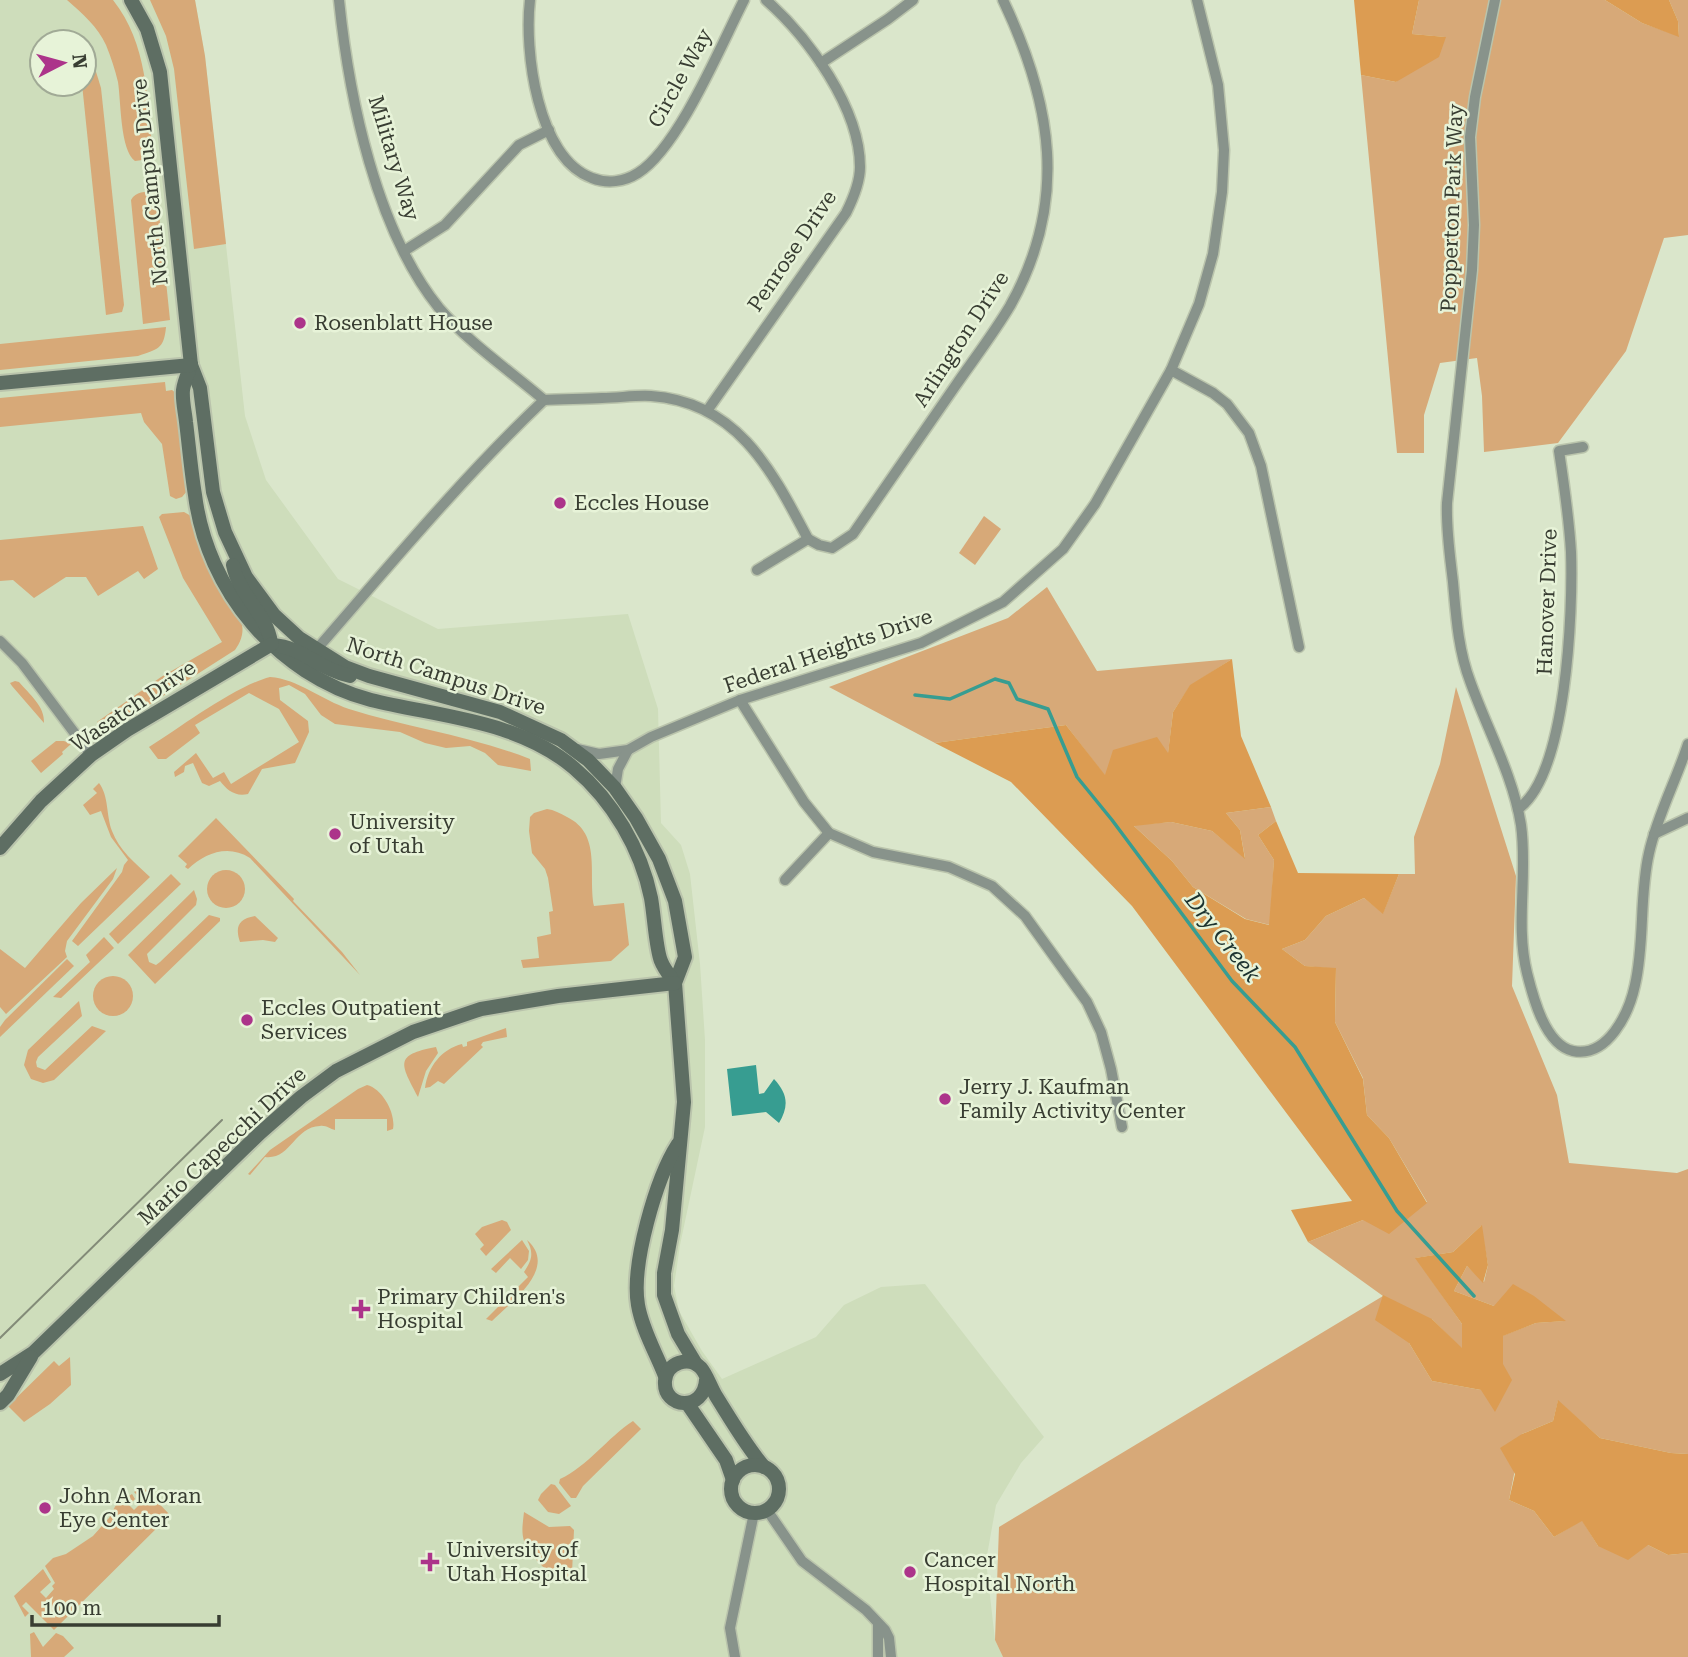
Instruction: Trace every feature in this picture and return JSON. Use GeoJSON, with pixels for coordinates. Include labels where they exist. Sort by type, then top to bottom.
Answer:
{"type":"FeatureCollection","features":[{"type":"Feature","properties":{"kind":"main road","name":"North Campus Drive"},"geometry":{"type":"LineString","coordinates":[[131,0],[147,29],[160,72],[191,365],[200,388],[213,492],[232,551],[261,599],[289,629],[316,650],[345,667],[499,712],[542,729],[574,748],[615,788],[648,838],[675,901],[685,957],[675,983]]}},
{"type":"Feature","properties":{"kind":"main road","name":"North Campus Drive"},"geometry":{"type":"LineString","coordinates":[[191,365],[183,390],[200,528],[226,589],[248,620],[302,668],[343,691],[375,701],[496,728],[531,741],[573,767],[608,806],[636,852],[650,896],[660,959],[675,983]]}},
{"type":"Feature","properties":{"kind":"main road"},"geometry":{"type":"LineString","coordinates":[[0,383],[191,365]]}},
{"type":"Feature","properties":{"kind":"main road"},"geometry":{"type":"LineString","coordinates":[[232,551],[233,567],[239,584],[266,625],[272,644],[294,649],[330,671],[350,676],[369,676]]}},
{"type":"Feature","properties":{"kind":"main road","name":"Wasatch Drive"},"geometry":{"type":"LineString","coordinates":[[0,848],[41,802],[91,755],[272,644]]}},
{"type":"Feature","properties":{"kind":"main road"},"geometry":{"type":"LineString","coordinates":[[675,983],[684,1083],[664,1295],[692,1363],[704,1373],[698,1394],[733,1480]]}},
{"type":"Feature","properties":{"kind":"main road","name":"Mario Capecchi Drive"},"geometry":{"type":"LineString","coordinates":[[0,1374],[33,1353],[252,1141],[301,1097],[336,1071],[413,1032],[481,1009],[558,996],[675,983]]}},
{"type":"Feature","properties":{"kind":"main road"},"geometry":{"type":"LineString","coordinates":[[667,1372],[641,1318],[636,1283],[660,1182],[678,1143]]}},
{"type":"Feature","properties":{"kind":"main road","name":"Mario Capecchi Drive"},"geometry":{"type":"LineString","coordinates":[[0,1403],[8,1395],[33,1353]]}},
{"type":"Feature","properties":{"kind":"main road"},"geometry":{"type":"LineString","coordinates":[[692,1363],[681,1362],[667,1372],[664,1383],[674,1400],[698,1394]]}},
{"type":"Feature","properties":{"kind":"main road"},"geometry":{"type":"LineString","coordinates":[[698,1394],[773,1474],[778,1485],[775,1502],[760,1512],[741,1509],[735,1503],[731,1488],[733,1480],[743,1468],[754,1465],[764,1467]]}},
{"type":"Feature","properties":{"kind":"street","name":"Military Way"},"geometry":{"type":"LineString","coordinates":[[339,0],[350,72],[365,141],[388,218],[404,251],[440,308],[474,342],[544,400]]}},
{"type":"Feature","properties":{"kind":"street","name":"Circle Way"},"geometry":{"type":"LineString","coordinates":[[530,0],[531,60],[549,130],[568,163],[586,176],[606,181],[617,181],[638,173],[657,154],[683,118],[744,0]]}},
{"type":"Feature","properties":{"kind":"street","name":"Penrose Drive"},"geometry":{"type":"LineString","coordinates":[[707,411],[846,213],[856,190],[860,165],[845,106],[821,63],[766,0]]}},
{"type":"Feature","properties":{"kind":"street"},"geometry":{"type":"LineString","coordinates":[[821,63],[913,0]]}},
{"type":"Feature","properties":{"kind":"street","name":"Arlington Drive"},"geometry":{"type":"LineString","coordinates":[[808,539],[832,548],[853,534],[1000,321],[1022,281],[1037,243],[1047,188],[1046,133],[1035,81],[1003,0]]}},
{"type":"Feature","properties":{"kind":"street","name":"Federal Heights Drive"},"geometry":{"type":"LineString","coordinates":[[574,748],[599,754],[628,750],[651,737],[740,700],[921,643],[1003,602],[1063,549],[1095,504],[1171,370],[1203,291],[1213,254],[1222,192],[1224,150],[1218,85],[1197,0]]}},
{"type":"Feature","properties":{"kind":"street","name":"Popperton Park Way"},"geometry":{"type":"LineString","coordinates":[[1495,0],[1475,97],[1470,136],[1474,225],[1472,270],[1447,503],[1447,532],[1463,660],[1518,809],[1523,845],[1522,944],[1526,970],[1551,1037],[1558,1045],[1578,1052],[1596,1049],[1609,1038],[1633,994],[1646,868],[1654,834]]}},
{"type":"Feature","properties":{"kind":"street"},"geometry":{"type":"LineString","coordinates":[[404,251],[445,225],[519,145],[549,130]]}},
{"type":"Feature","properties":{"kind":"street"},"geometry":{"type":"LineString","coordinates":[[1171,370],[1213,393],[1227,404],[1249,433],[1261,466],[1299,647]]}},
{"type":"Feature","properties":{"kind":"street"},"geometry":{"type":"LineString","coordinates":[[316,650],[400,552],[488,456],[544,400],[651,396],[688,403],[707,411],[739,434],[766,464],[808,539],[757,570]]}},
{"type":"Feature","properties":{"kind":"street","name":"Hanover Drive"},"geometry":{"type":"LineString","coordinates":[[1518,809],[1528,802],[1535,792],[1545,769],[1562,696],[1569,626],[1571,553],[1559,451],[1583,447]]}},
{"type":"Feature","properties":{"kind":"street"},"geometry":{"type":"LineString","coordinates":[[0,641],[22,663],[91,755]]}},
{"type":"Feature","properties":{"kind":"street"},"geometry":{"type":"LineString","coordinates":[[740,700],[804,802],[829,833],[873,852],[949,867],[992,886],[1025,916],[1087,1002],[1101,1032],[1122,1127]]}},
{"type":"Feature","properties":{"kind":"street"},"geometry":{"type":"LineString","coordinates":[[1654,834],[1688,744]]}},
{"type":"Feature","properties":{"kind":"street"},"geometry":{"type":"LineString","coordinates":[[615,788],[618,769],[628,750]]}},
{"type":"Feature","properties":{"kind":"street"},"geometry":{"type":"LineString","coordinates":[[1654,834],[1688,818]]}},
{"type":"Feature","properties":{"kind":"street"},"geometry":{"type":"LineString","coordinates":[[785,880],[829,833]]}},
{"type":"Feature","properties":{"kind":"street"},"geometry":{"type":"LineString","coordinates":[[760,1512],[802,1561],[866,1610],[887,1634],[891,1657]]}},
{"type":"Feature","properties":{"kind":"street"},"geometry":{"type":"LineString","coordinates":[[735,1657],[730,1628],[760,1512]]}},
{"type":"Feature","properties":{"kind":"street"},"geometry":{"type":"LineString","coordinates":[[878,1625],[878,1657]]}},
{"type":"Feature","properties":{"kind":"shaded area","name":"University of Utah"},"geometry":{"type":"Polygon","coordinates":[[[0,0],[195,0],[205,56],[245,416],[266,480],[338,579],[438,629],[628,614],[658,709],[661,823],[681,845],[690,874],[700,964],[705,1040],[705,1127],[674,1286],[679,1311],[722,1379],[816,1337],[844,1305],[881,1287],[925,1284],[1044,1437],[1021,1463],[996,1505],[986,1561],[995,1640],[1003,1657],[0,1657],[0,0]]]}},
{"type":"Feature","properties":{"kind":"shaded area"},"geometry":{"type":"Polygon","coordinates":[[[67,0],[113,0],[125,17],[144,73],[153,153],[150,159],[135,161],[126,147],[118,82],[113,64],[98,28],[67,0]]]}},
{"type":"Feature","properties":{"kind":"shaded area"},"geometry":{"type":"Polygon","coordinates":[[[150,0],[195,0],[205,56],[226,244],[194,249],[174,69],[166,36],[150,0]]]}},
{"type":"Feature","properties":{"kind":"shaded area"},"geometry":{"type":"Polygon","coordinates":[[[1354,0],[1419,0],[1412,34],[1446,37],[1439,57],[1396,82],[1361,75],[1354,0]]]}},
{"type":"Feature","properties":{"kind":"shaded area"},"geometry":{"type":"Polygon","coordinates":[[[1419,0],[1605,0],[1642,23],[1679,36],[1678,21],[1669,0],[1688,0],[1688,235],[1664,238],[1626,351],[1558,443],[1484,452],[1482,396],[1477,358],[1440,363],[1424,415],[1424,453],[1397,453],[1361,75],[1396,82],[1445,37],[1412,34],[1419,0]]]}},
{"type":"Feature","properties":{"kind":"shaded area"},"geometry":{"type":"Polygon","coordinates":[[[1605,0],[1669,0],[1678,21],[1679,37],[1642,23],[1605,0]]]}},
{"type":"Feature","properties":{"kind":"shaded area"},"geometry":{"type":"Polygon","coordinates":[[[98,78],[124,305],[122,312],[106,315],[83,98],[98,98],[98,78]]]}},
{"type":"Feature","properties":{"kind":"shaded area"},"geometry":{"type":"Polygon","coordinates":[[[154,191],[157,194],[170,320],[143,324],[131,200],[138,193],[154,191]]]}},
{"type":"Feature","properties":{"kind":"shaded area"},"geometry":{"type":"Polygon","coordinates":[[[166,327],[158,348],[138,356],[0,370],[0,344],[166,327]]]}},
{"type":"Feature","properties":{"kind":"shaded area"},"geometry":{"type":"Polygon","coordinates":[[[165,382],[166,391],[172,390],[177,394],[187,491],[176,499],[170,496],[162,444],[144,422],[141,413],[0,427],[0,398],[165,382]]]}},
{"type":"Feature","properties":{"kind":"shaded area"},"geometry":{"type":"Polygon","coordinates":[[[184,512],[191,516],[207,564],[240,619],[241,638],[235,650],[105,733],[97,722],[161,677],[222,642],[183,578],[159,517],[162,514],[184,512]]]}},
{"type":"Feature","properties":{"kind":"shaded area"},"geometry":{"type":"Polygon","coordinates":[[[984,516],[1001,529],[975,565],[959,553],[984,516]]]}},
{"type":"Feature","properties":{"kind":"shaded area"},"geometry":{"type":"Polygon","coordinates":[[[143,526],[158,569],[144,579],[138,571],[98,596],[86,577],[66,577],[34,598],[13,580],[0,581],[0,540],[143,526]]]}},
{"type":"Feature","properties":{"kind":"shaded area"},"geometry":{"type":"Polygon","coordinates":[[[1047,587],[1097,671],[1232,659],[1190,686],[1173,712],[1168,754],[1105,776],[1066,725],[935,743],[829,687],[1008,618],[1047,587]]]}},
{"type":"Feature","properties":{"kind":"shaded area"},"geometry":{"type":"Polygon","coordinates":[[[1232,659],[1241,736],[1271,807],[1226,813],[1240,830],[1245,859],[1212,831],[1171,822],[1134,826],[1172,861],[1193,887],[1245,919],[1269,925],[1274,860],[1258,835],[1276,821],[1298,873],[1399,874],[1383,914],[1364,898],[1326,916],[1305,940],[1282,949],[1305,966],[1336,968],[1335,1022],[1363,1079],[1367,1115],[1389,1138],[1427,1203],[1389,1234],[1363,1220],[1308,1242],[1291,1210],[1352,1201],[1132,906],[1011,782],[935,743],[1066,725],[1105,775],[1113,750],[1157,737],[1168,753],[1173,712],[1190,685],[1232,659]]]}},
{"type":"Feature","properties":{"kind":"shaded area"},"geometry":{"type":"Polygon","coordinates":[[[270,677],[300,686],[349,709],[508,751],[530,759],[531,771],[498,765],[485,753],[470,746],[446,748],[425,743],[400,732],[335,724],[321,715],[305,694],[289,685],[279,688],[280,700],[308,721],[309,732],[295,763],[262,769],[248,794],[239,795],[232,792],[220,781],[209,786],[202,783],[193,763],[185,766],[184,772],[175,777],[174,772],[196,753],[213,778],[224,772],[231,784],[299,742],[279,709],[249,693],[195,725],[200,733],[166,759],[158,759],[149,747],[225,698],[270,677]]]}},
{"type":"Feature","properties":{"kind":"shaded area"},"geometry":{"type":"Polygon","coordinates":[[[19,682],[39,706],[44,723],[10,683],[19,682]]]}},
{"type":"Feature","properties":{"kind":"shaded area"},"geometry":{"type":"Polygon","coordinates":[[[1456,687],[1516,876],[1512,986],[1557,1095],[1569,1163],[1677,1173],[1688,1169],[1688,1454],[1600,1438],[1558,1401],[1553,1421],[1522,1434],[1509,1500],[1534,1511],[1554,1537],[1582,1520],[1598,1546],[1648,1545],[1668,1555],[1688,1553],[1688,1657],[1003,1657],[995,1640],[999,1527],[1383,1296],[1308,1242],[1363,1220],[1427,1202],[1389,1138],[1367,1115],[1363,1078],[1335,1022],[1336,969],[1305,966],[1282,949],[1305,940],[1326,916],[1364,898],[1383,913],[1399,874],[1415,874],[1414,837],[1440,764],[1456,687]],[[1481,1226],[1453,1252],[1416,1258],[1462,1324],[1462,1349],[1432,1319],[1409,1343],[1432,1381],[1481,1390],[1503,1364],[1502,1336],[1536,1323],[1564,1321],[1494,1306],[1454,1291],[1467,1266],[1484,1282],[1488,1265],[1481,1226]]]}},
{"type":"Feature","properties":{"kind":"shaded area"},"geometry":{"type":"Polygon","coordinates":[[[56,741],[71,744],[41,773],[31,761],[56,741]]]}},
{"type":"Feature","properties":{"kind":"shaded area"},"geometry":{"type":"Polygon","coordinates":[[[99,783],[115,838],[128,856],[150,877],[78,946],[72,941],[128,860],[111,837],[101,811],[90,815],[83,805],[97,793],[93,789],[99,783]]]}},
{"type":"Feature","properties":{"kind":"shaded area"},"geometry":{"type":"Polygon","coordinates":[[[1271,807],[1276,821],[1258,835],[1274,860],[1270,925],[1246,919],[1193,887],[1172,861],[1133,825],[1171,822],[1212,831],[1245,858],[1240,830],[1226,813],[1271,807]]]}},
{"type":"Feature","properties":{"kind":"shaded area"},"geometry":{"type":"Polygon","coordinates":[[[547,809],[578,824],[585,834],[591,856],[594,906],[624,903],[629,945],[611,961],[523,968],[521,960],[539,958],[537,937],[551,934],[549,912],[553,911],[548,878],[545,869],[532,853],[529,831],[530,817],[547,809]]]}},
{"type":"Feature","properties":{"kind":"shaded area"},"geometry":{"type":"Polygon","coordinates":[[[216,818],[294,899],[360,975],[250,858],[233,852],[217,852],[188,869],[185,867],[187,864],[178,856],[216,818]]]}},
{"type":"Feature","properties":{"kind":"shaded area"},"geometry":{"type":"Polygon","coordinates":[[[117,868],[113,879],[67,941],[67,957],[6,1014],[0,1007],[0,949],[25,968],[81,903],[117,868]]]}},
{"type":"Feature","properties":{"kind":"shaded area"},"geometry":{"type":"Polygon","coordinates":[[[226,870],[240,875],[245,889],[240,903],[226,908],[212,903],[207,889],[212,875],[226,870]]]}},
{"type":"Feature","properties":{"kind":"shaded area"},"geometry":{"type":"Polygon","coordinates":[[[171,874],[181,884],[118,944],[109,934],[171,874]]]}},
{"type":"Feature","properties":{"kind":"shaded area"},"geometry":{"type":"Polygon","coordinates":[[[194,890],[196,905],[147,954],[149,962],[156,965],[160,962],[209,915],[220,918],[220,921],[155,984],[128,955],[194,890]]]}},
{"type":"Feature","properties":{"kind":"shaded area"},"geometry":{"type":"Polygon","coordinates":[[[255,916],[278,938],[275,942],[240,942],[239,924],[255,916]]]}},
{"type":"Feature","properties":{"kind":"shaded area"},"geometry":{"type":"Polygon","coordinates":[[[104,937],[114,948],[61,998],[53,997],[90,962],[86,955],[104,937]]]}},
{"type":"Feature","properties":{"kind":"shaded area"},"geometry":{"type":"Polygon","coordinates":[[[67,959],[74,966],[0,1037],[0,1027],[5,1020],[67,959]]]}},
{"type":"Feature","properties":{"kind":"shaded area"},"geometry":{"type":"Polygon","coordinates":[[[113,976],[127,982],[133,996],[127,1010],[113,1016],[99,1010],[93,996],[99,982],[113,976]]]}},
{"type":"Feature","properties":{"kind":"shaded area"},"geometry":{"type":"Polygon","coordinates":[[[79,1001],[82,1016],[38,1057],[37,1067],[45,1070],[92,1026],[106,1031],[54,1080],[43,1083],[31,1079],[24,1065],[28,1050],[79,1001]]]}},
{"type":"Feature","properties":{"kind":"shaded area"},"geometry":{"type":"Polygon","coordinates":[[[506,1028],[507,1037],[483,1042],[483,1047],[444,1084],[438,1081],[425,1088],[429,1073],[442,1054],[455,1046],[467,1046],[467,1042],[506,1028]]]}},
{"type":"Feature","properties":{"kind":"shaded area"},"geometry":{"type":"Polygon","coordinates":[[[436,1047],[438,1053],[426,1071],[418,1097],[404,1063],[413,1054],[436,1047]]]}},
{"type":"Feature","properties":{"kind":"shaded area"},"geometry":{"type":"Polygon","coordinates":[[[367,1085],[378,1091],[387,1103],[393,1129],[387,1131],[387,1119],[335,1119],[335,1130],[322,1126],[311,1128],[281,1154],[265,1157],[250,1175],[248,1174],[270,1150],[367,1085]]]}},
{"type":"Feature","properties":{"kind":"shaded area"},"geometry":{"type":"Polygon","coordinates":[[[502,1220],[507,1222],[511,1230],[486,1256],[480,1249],[484,1245],[475,1234],[482,1227],[502,1220]]]}},
{"type":"Feature","properties":{"kind":"shaded area"},"geometry":{"type":"Polygon","coordinates":[[[1482,1225],[1488,1265],[1483,1283],[1467,1266],[1454,1291],[1494,1306],[1513,1284],[1534,1296],[1566,1321],[1536,1323],[1503,1336],[1503,1364],[1512,1380],[1495,1412],[1481,1390],[1432,1381],[1409,1343],[1375,1320],[1383,1295],[1432,1319],[1462,1348],[1462,1324],[1415,1258],[1453,1252],[1482,1225]]]}},
{"type":"Feature","properties":{"kind":"shaded area"},"geometry":{"type":"Polygon","coordinates":[[[522,1240],[529,1251],[528,1260],[521,1269],[510,1258],[496,1273],[491,1269],[522,1240]]]}},
{"type":"Feature","properties":{"kind":"shaded area"},"geometry":{"type":"Polygon","coordinates":[[[527,1240],[535,1251],[538,1262],[535,1273],[529,1284],[492,1321],[486,1319],[528,1277],[524,1272],[531,1253],[527,1240]]]}},
{"type":"Feature","properties":{"kind":"shaded area"},"geometry":{"type":"Polygon","coordinates":[[[70,1357],[71,1385],[24,1422],[8,1406],[54,1361],[59,1366],[70,1357]]]}},
{"type":"Feature","properties":{"kind":"shaded area"},"geometry":{"type":"Polygon","coordinates":[[[1558,1400],[1600,1438],[1688,1454],[1688,1553],[1668,1555],[1648,1545],[1628,1560],[1598,1546],[1582,1521],[1554,1537],[1534,1511],[1509,1500],[1515,1474],[1500,1448],[1522,1434],[1553,1421],[1558,1400]]]}},
{"type":"Feature","properties":{"kind":"shaded area"},"geometry":{"type":"Polygon","coordinates":[[[633,1421],[641,1429],[583,1486],[576,1498],[571,1498],[559,1483],[560,1479],[580,1467],[633,1421]]]}},
{"type":"Feature","properties":{"kind":"shaded area"},"geometry":{"type":"Polygon","coordinates":[[[551,1484],[555,1485],[571,1506],[559,1514],[548,1512],[538,1500],[551,1484]]]}},
{"type":"Feature","properties":{"kind":"shaded area"},"geometry":{"type":"Polygon","coordinates":[[[143,1487],[170,1515],[54,1630],[26,1602],[22,1606],[29,1613],[25,1617],[14,1596],[43,1569],[51,1582],[40,1592],[46,1598],[54,1589],[52,1586],[55,1583],[45,1566],[53,1558],[66,1554],[93,1536],[109,1518],[117,1503],[132,1494],[135,1499],[129,1505],[134,1510],[143,1501],[134,1492],[143,1487]]]}},
{"type":"Feature","properties":{"kind":"shaded area"},"geometry":{"type":"Polygon","coordinates":[[[524,1512],[549,1527],[570,1526],[574,1530],[572,1573],[569,1582],[557,1577],[536,1560],[527,1546],[522,1526],[524,1512]]]}},
{"type":"Feature","properties":{"kind":"shaded area"},"geometry":{"type":"Polygon","coordinates":[[[34,1632],[43,1647],[56,1633],[63,1636],[74,1648],[64,1657],[31,1657],[30,1634],[34,1632]]]}},
{"type":"Feature","properties":{"kind":"water"},"geometry":{"type":"Polygon","coordinates":[[[756,1065],[759,1094],[764,1093],[774,1079],[786,1100],[779,1123],[766,1112],[732,1116],[727,1069],[756,1065]]]}},
{"type":"Feature","properties":{"kind":"waterway","name":"Dry Creek"},"geometry":{"type":"LineString","coordinates":[[915,695],[950,699],[995,679],[1009,683],[1017,699],[1048,709],[1077,777],[1232,981],[1295,1047],[1397,1211],[1474,1296]]}},
{"type":"Feature","properties":{"kind":"tram line"},"geometry":{"type":"LineString","coordinates":[[0,1338],[222,1120]]}},
{"type":"Feature","properties":{"kind":"place","name":"Rosenblatt House"},"geometry":{"type":"Point","coordinates":[300,323]}},
{"type":"Feature","properties":{"kind":"place","name":"Eccles House"},"geometry":{"type":"Point","coordinates":[560,503]}},
{"type":"Feature","properties":{"kind":"place","name":"University of Utah"},"geometry":{"type":"Point","coordinates":[335,834]}},
{"type":"Feature","properties":{"kind":"place","name":"Eccles Outpatient Services"},"geometry":{"type":"Point","coordinates":[247,1020]}},
{"type":"Feature","properties":{"kind":"place","name":"Jerry J. Kaufman Family Activity Center"},"geometry":{"type":"Point","coordinates":[945,1099]}},
{"type":"Feature","properties":{"kind":"place","name":"Primary Children's Hospital"},"geometry":{"type":"Point","coordinates":[361,1309]}},
{"type":"Feature","properties":{"kind":"place","name":"John A Moran Eye Center"},"geometry":{"type":"Point","coordinates":[45,1508]}},
{"type":"Feature","properties":{"kind":"place","name":"University of Utah Hospital"},"geometry":{"type":"Point","coordinates":[430,1562]}},
{"type":"Feature","properties":{"kind":"place","name":"Cancer Hospital North"},"geometry":{"type":"Point","coordinates":[910,1572]}}]}
